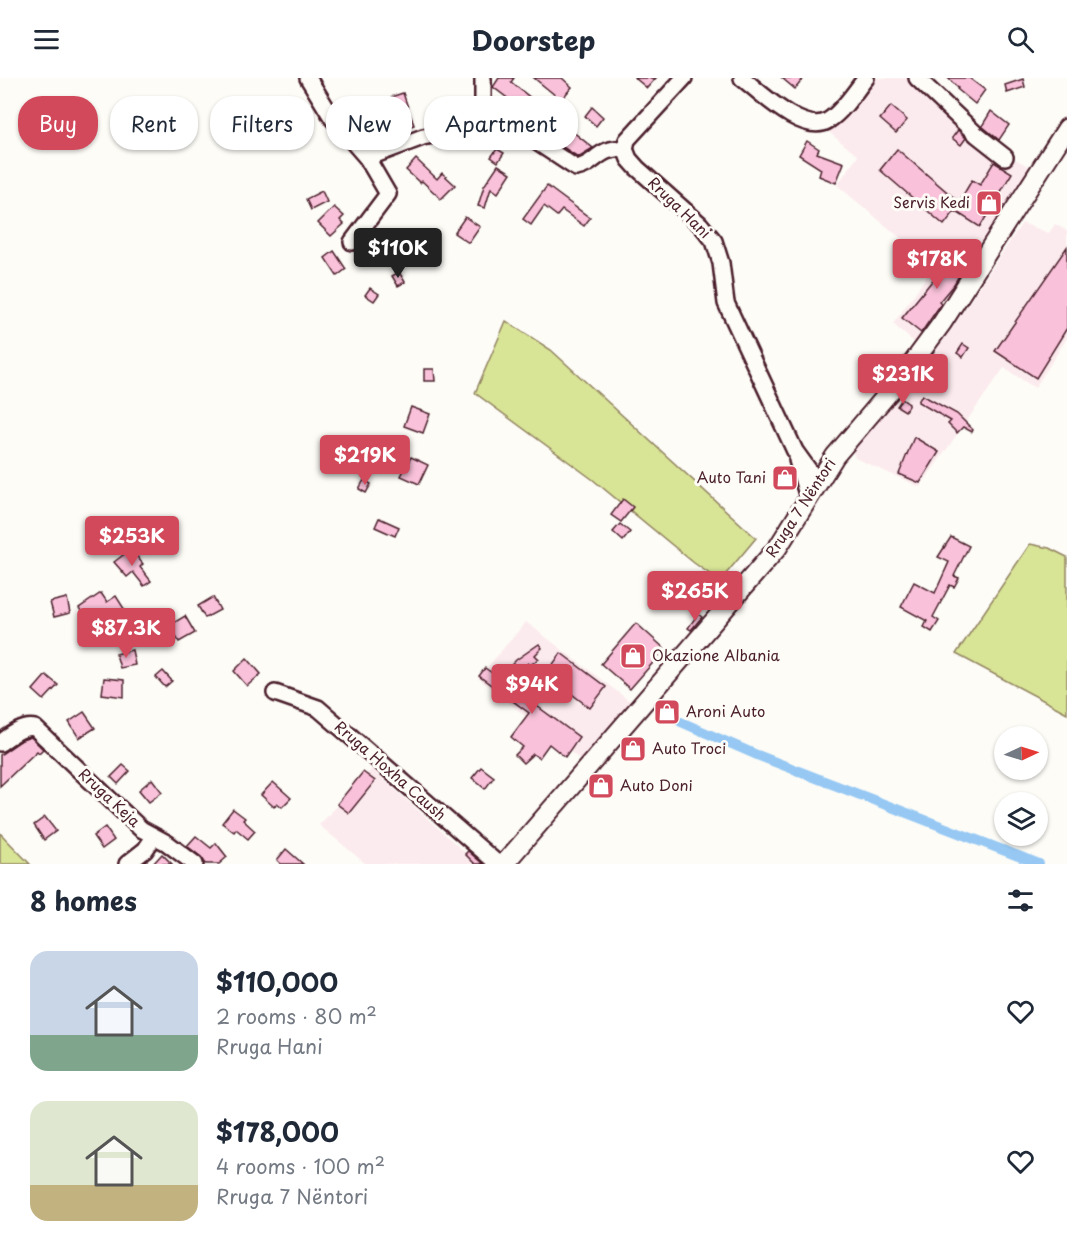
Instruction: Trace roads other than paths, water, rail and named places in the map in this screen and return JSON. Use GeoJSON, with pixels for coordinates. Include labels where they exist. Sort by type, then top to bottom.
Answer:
{"type":"FeatureCollection","features":[{"type":"Feature","properties":{"kind":"main road","name":"Rruga 7 Nëntori"},"geometry":{"type":"LineString","coordinates":[[504,864],[778,547],[835,456],[903,376],[942,323],[1067,128]]}},
{"type":"Feature","properties":{"kind":"street"},"geometry":{"type":"LineString","coordinates":[[308,78],[333,119],[367,158],[388,194],[352,242]]}},
{"type":"Feature","properties":{"kind":"street"},"geometry":{"type":"LineString","coordinates":[[483,78],[483,96]]}},
{"type":"Feature","properties":{"kind":"street"},"geometry":{"type":"LineString","coordinates":[[549,150],[576,168],[582,167],[613,148],[625,150],[627,141],[684,78]]}},
{"type":"Feature","properties":{"kind":"street"},"geometry":{"type":"LineString","coordinates":[[742,78],[794,118],[818,124],[828,121],[839,111],[867,78]]}},
{"type":"Feature","properties":{"kind":"street"},"geometry":{"type":"LineString","coordinates":[[917,78],[977,135],[1005,157]]}},
{"type":"Feature","properties":{"kind":"street"},"geometry":{"type":"LineString","coordinates":[[367,158],[424,137]]}},
{"type":"Feature","properties":{"kind":"street","name":"Rruga Hani"},"geometry":{"type":"LineString","coordinates":[[625,150],[636,168],[694,218],[714,241],[721,263],[726,303],[813,490]]}},
{"type":"Feature","properties":{"kind":"street","name":"Rruga Hoxha Caush"},"geometry":{"type":"LineString","coordinates":[[275,693],[318,708],[498,864]]}},
{"type":"Feature","properties":{"kind":"street","name":"Rruga Keja"},"geometry":{"type":"LineString","coordinates":[[0,743],[29,726],[35,728],[141,829],[174,847],[195,864]]}},
{"type":"Feature","properties":{"kind":"street"},"geometry":{"type":"LineString","coordinates":[[127,864],[145,850],[154,837]]}},
{"type":"Feature","properties":{"kind":"waterway"},"geometry":{"type":"LineString","coordinates":[[681,722],[757,755],[1039,864]]}},
{"type":"Feature","properties":{"kind":"place","name":"Servis Kedi"},"geometry":{"type":"Point","coordinates":[989,203]}},
{"type":"Feature","properties":{"kind":"place","name":"Auto Tani"},"geometry":{"type":"Point","coordinates":[785,478]}},
{"type":"Feature","properties":{"kind":"place","name":"Okazione Albania"},"geometry":{"type":"Point","coordinates":[633,656]}},
{"type":"Feature","properties":{"kind":"place","name":"Aroni Auto"},"geometry":{"type":"Point","coordinates":[667,712]}},
{"type":"Feature","properties":{"kind":"place","name":"Auto Troci"},"geometry":{"type":"Point","coordinates":[633,749]}},
{"type":"Feature","properties":{"kind":"place","name":"Auto Doni"},"geometry":{"type":"Point","coordinates":[601,786]}}]}
